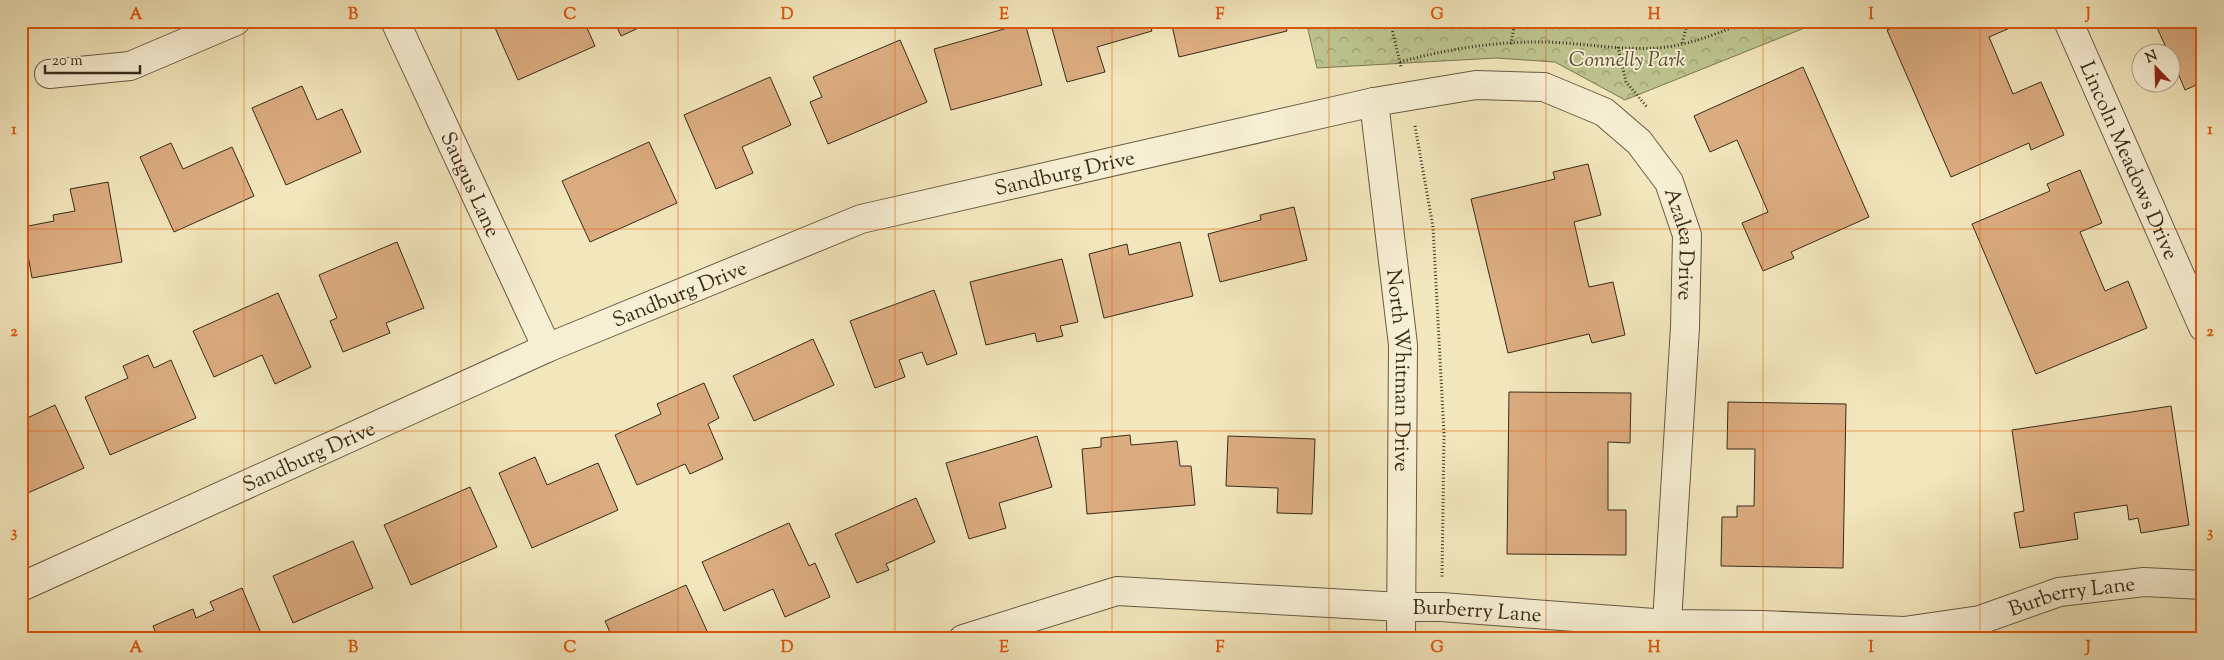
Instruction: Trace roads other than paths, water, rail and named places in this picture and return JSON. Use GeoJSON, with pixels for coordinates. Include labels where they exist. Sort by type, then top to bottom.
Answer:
{"type":"FeatureCollection","features":[{"type":"Feature","properties":{"kind":"street"},"geometry":{"type":"LineString","coordinates":[[49,74],[130,66],[236,21]]}},
{"type":"Feature","properties":{"kind":"street","name":"Saugus Lane"},"geometry":{"type":"LineString","coordinates":[[395,21],[546,348]]}},
{"type":"Feature","properties":{"kind":"street","name":"Lincoln Meadows Drive"},"geometry":{"type":"LineString","coordinates":[[2068,21],[2203,327]]}},
{"type":"Feature","properties":{"kind":"street","name":"Azalea Drive"},"geometry":{"type":"LineString","coordinates":[[1374,102],[1476,85],[1544,88],[1604,112],[1639,142],[1669,182],[1687,235],[1685,327],[1667,631]]}},
{"type":"Feature","properties":{"kind":"street","name":"Sandburg Drive"},"geometry":{"type":"LineString","coordinates":[[21,587],[546,348],[861,218],[1374,102]]}},
{"type":"Feature","properties":{"kind":"street","name":"North Whitman Drive"},"geometry":{"type":"LineString","coordinates":[[1374,102],[1403,345],[1401,639]]}},
{"type":"Feature","properties":{"kind":"street","name":"Burberry Lane"},"geometry":{"type":"LineString","coordinates":[[963,639],[1117,591],[1401,607],[1441,607],[1667,631],[1763,632],[1904,631],[1980,620],[2059,592],[2144,582],[2203,585]]}},
{"type":"Feature","properties":{"kind":"park label","name":"Connelly Park"},"geometry":{"type":"Point","coordinates":[1627,59]}}]}
